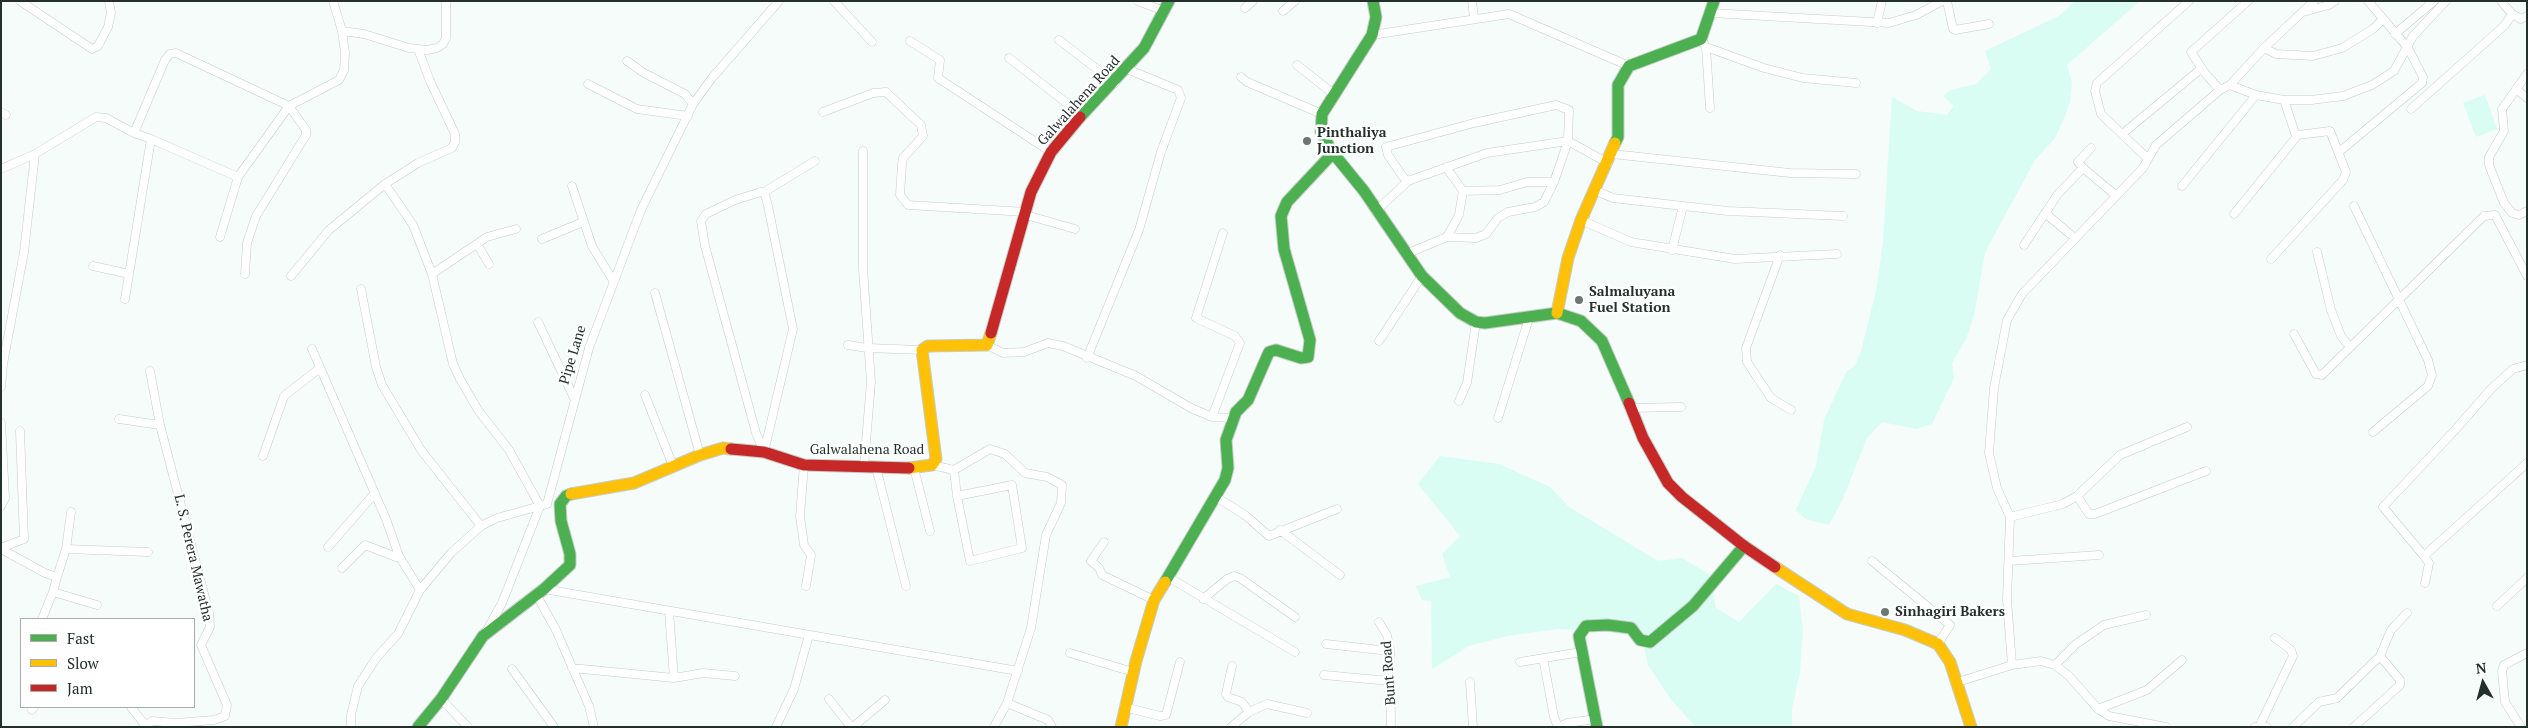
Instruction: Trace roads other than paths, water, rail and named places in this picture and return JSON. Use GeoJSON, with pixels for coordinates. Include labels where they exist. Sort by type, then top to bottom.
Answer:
{"type":"FeatureCollection","features":[{"type":"Feature","properties":{"kind":"street"},"geometry":{"type":"LineString","coordinates":[[20,1],[92,48],[98,46],[108,27],[111,13],[109,1]]}},
{"type":"Feature","properties":{"kind":"street"},"geometry":{"type":"LineString","coordinates":[[220,238],[238,177],[290,106],[339,80],[344,62],[342,31],[334,1]]}},
{"type":"Feature","properties":{"kind":"street"},"geometry":{"type":"LineString","coordinates":[[342,31],[364,34],[427,50],[444,44],[446,38],[446,1]]}},
{"type":"Feature","properties":{"kind":"street","name":"Pipe Lane"},"geometry":{"type":"LineString","coordinates":[[420,724],[441,699],[483,636],[502,603],[544,505],[589,348],[641,210],[693,104],[712,78],[779,1]]}},
{"type":"Feature","properties":{"kind":"street"},"geometry":{"type":"LineString","coordinates":[[834,1],[872,42]]}},
{"type":"Feature","properties":{"kind":"street"},"geometry":{"type":"LineString","coordinates":[[1138,1],[1166,6]]}},
{"type":"Feature","properties":{"kind":"street"},"geometry":{"type":"LineString","coordinates":[[1245,8],[1253,1]]}},
{"type":"Feature","properties":{"kind":"street"},"geometry":{"type":"LineString","coordinates":[[1283,11],[1295,1]]}},
{"type":"Feature","properties":{"kind":"street"},"geometry":{"type":"LineString","coordinates":[[1472,1],[1474,18]]}},
{"type":"Feature","properties":{"kind":"street"},"geometry":{"type":"LineString","coordinates":[[1710,108],[1703,43],[1714,1]]}},
{"type":"Feature","properties":{"kind":"street"},"geometry":{"type":"LineString","coordinates":[[1877,23],[1882,1]]}},
{"type":"Feature","properties":{"kind":"street"},"geometry":{"type":"LineString","coordinates":[[1711,13],[1889,23],[1916,15],[1942,1]]}},
{"type":"Feature","properties":{"kind":"street"},"geometry":{"type":"LineString","coordinates":[[1947,1],[1953,29],[1989,24]]}},
{"type":"Feature","properties":{"kind":"street"},"geometry":{"type":"LineString","coordinates":[[2148,159],[2101,114],[2095,91],[2098,83],[2189,1]]}},
{"type":"Feature","properties":{"kind":"street"},"geometry":{"type":"LineString","coordinates":[[2220,90],[2191,52],[2248,1]]}},
{"type":"Feature","properties":{"kind":"street"},"geometry":{"type":"LineString","coordinates":[[2012,665],[2007,599],[2010,561],[2010,518],[1997,488],[1989,453],[1994,388],[2007,320],[2022,294],[2143,168],[2156,146],[2220,90],[2230,85],[2264,48],[2314,1]]}},
{"type":"Feature","properties":{"kind":"street"},"geometry":{"type":"LineString","coordinates":[[2301,12],[2329,5],[2335,1]]}},
{"type":"Feature","properties":{"kind":"street"},"geometry":{"type":"LineString","coordinates":[[2339,152],[2422,83],[2423,77],[2420,68],[2408,48],[2368,1]]}},
{"type":"Feature","properties":{"kind":"street"},"geometry":{"type":"LineString","coordinates":[[2395,34],[2434,1]]}},
{"type":"Feature","properties":{"kind":"street"},"geometry":{"type":"LineString","coordinates":[[2230,85],[2256,95],[2284,100],[2311,100],[2343,96],[2372,85],[2394,71],[2413,36],[2446,1]]}},
{"type":"Feature","properties":{"kind":"street"},"geometry":{"type":"LineString","coordinates":[[2501,1],[2512,14],[2521,19],[2527,16]]}},
{"type":"Feature","properties":{"kind":"street"},"geometry":{"type":"LineString","coordinates":[[1375,2],[1376,17],[1372,35],[1322,114],[1321,132],[1333,153],[1364,191],[1422,276],[1460,313],[1476,322],[1485,323],[1557,313],[1581,321],[1602,341],[1610,356],[1643,438],[1668,483],[1682,497],[1744,546],[1847,614],[1905,630],[1938,644],[1950,662],[1958,682],[1971,727]]}},
{"type":"Feature","properties":{"kind":"street","name":"Galwalahena Road"},"geometry":{"type":"LineString","coordinates":[[987,345],[1031,192],[1051,152],[1082,115],[1127,69],[1144,48],[1166,6]]}},
{"type":"Feature","properties":{"kind":"street"},"geometry":{"type":"LineString","coordinates":[[1372,35],[1510,14],[1629,66],[1703,43],[1764,68],[1804,78],[1856,82]]}},
{"type":"Feature","properties":{"kind":"street"},"geometry":{"type":"LineString","coordinates":[[2411,109],[2505,25],[2512,14]]}},
{"type":"Feature","properties":{"kind":"street"},"geometry":{"type":"LineString","coordinates":[[2264,48],[2276,54],[2313,56],[2342,48],[2372,29],[2383,19]]}},
{"type":"Feature","properties":{"kind":"street"},"geometry":{"type":"LineString","coordinates":[[1060,40],[1114,82]]}},
{"type":"Feature","properties":{"kind":"street"},"geometry":{"type":"LineString","coordinates":[[910,41],[940,60],[938,78],[1051,152]]}},
{"type":"Feature","properties":{"kind":"street"},"geometry":{"type":"LineString","coordinates":[[291,276],[329,230],[385,184],[418,164],[452,148],[455,142],[455,134],[430,81],[418,49]]}},
{"type":"Feature","properties":{"kind":"street"},"geometry":{"type":"LineString","coordinates":[[134,133],[165,60],[170,54],[176,53],[290,106],[306,130],[306,134],[256,216],[247,243],[245,274]]}},
{"type":"Feature","properties":{"kind":"street"},"geometry":{"type":"LineString","coordinates":[[1009,58],[1082,115]]}},
{"type":"Feature","properties":{"kind":"street"},"geometry":{"type":"LineString","coordinates":[[627,61],[644,73],[685,94],[693,104]]}},
{"type":"Feature","properties":{"kind":"street"},"geometry":{"type":"LineString","coordinates":[[1297,65],[1335,94]]}},
{"type":"Feature","properties":{"kind":"street"},"geometry":{"type":"LineString","coordinates":[[1557,313],[1568,258],[1581,220],[1618,137],[1618,85],[1629,66]]}},
{"type":"Feature","properties":{"kind":"street"},"geometry":{"type":"LineString","coordinates":[[2127,130],[2202,68]]}},
{"type":"Feature","properties":{"kind":"street"},"geometry":{"type":"LineString","coordinates":[[1087,358],[1139,230],[1161,152],[1181,98],[1178,90],[1127,69]]}},
{"type":"Feature","properties":{"kind":"street"},"geometry":{"type":"LineString","coordinates":[[2527,74],[2502,109],[2504,131],[2489,157],[2489,165],[2504,203],[2512,213],[2519,215],[2527,211]]}},
{"type":"Feature","properties":{"kind":"street"},"geometry":{"type":"LineString","coordinates":[[1241,77],[1247,82],[1322,114]]}},
{"type":"Feature","properties":{"kind":"street"},"geometry":{"type":"LineString","coordinates":[[588,84],[637,109],[688,116]]}},
{"type":"Feature","properties":{"kind":"street"},"geometry":{"type":"LineString","coordinates":[[2516,89],[2527,98]]}},
{"type":"Feature","properties":{"kind":"street"},"geometry":{"type":"LineString","coordinates":[[823,112],[873,93],[886,92],[921,125],[923,136],[903,158],[900,195],[908,205],[1026,213],[1075,229]]}},
{"type":"Feature","properties":{"kind":"street"},"geometry":{"type":"LineString","coordinates":[[2182,186],[2256,95]]}},
{"type":"Feature","properties":{"kind":"street"},"geometry":{"type":"LineString","coordinates":[[2284,100],[2295,133],[2298,135]]}},
{"type":"Feature","properties":{"kind":"street"},"geometry":{"type":"LineString","coordinates":[[1406,254],[1447,236],[1476,238],[1486,234],[1498,218],[1508,212],[1535,207],[1544,202],[1554,182],[1568,141],[1569,110],[1556,105],[1474,123],[1386,147],[1403,177],[1408,180]]}},
{"type":"Feature","properties":{"kind":"street"},"geometry":{"type":"LineString","coordinates":[[1,169],[36,154],[96,117],[106,118],[134,133],[238,177]]}},
{"type":"Feature","properties":{"kind":"street"},"geometry":{"type":"LineString","coordinates":[[2234,214],[2298,135],[2330,131],[2339,152],[2346,177],[2271,259]]}},
{"type":"Feature","properties":{"kind":"street"},"geometry":{"type":"LineString","coordinates":[[125,299],[152,139]]}},
{"type":"Feature","properties":{"kind":"street"},"geometry":{"type":"LineString","coordinates":[[1376,211],[1408,180],[1487,153],[1568,141],[1610,158],[1790,173],[1856,174]]}},
{"type":"Feature","properties":{"kind":"street"},"geometry":{"type":"LineString","coordinates":[[2091,148],[2078,162],[2113,193]]}},
{"type":"Feature","properties":{"kind":"street"},"geometry":{"type":"LineString","coordinates":[[863,151],[863,269],[867,348],[871,382],[864,466]]}},
{"type":"Feature","properties":{"kind":"street"},"geometry":{"type":"LineString","coordinates":[[1120,727],[1133,672],[1154,600],[1216,497],[1227,474],[1225,449],[1236,412],[1248,400],[1269,352],[1276,350],[1301,358],[1308,357],[1310,340],[1284,250],[1281,216],[1287,202],[1333,153]]}},
{"type":"Feature","properties":{"kind":"street"},"geometry":{"type":"LineString","coordinates":[[1,387],[3,364],[24,252],[36,154]]}},
{"type":"Feature","properties":{"kind":"street"},"geometry":{"type":"LineString","coordinates":[[764,452],[756,433],[710,265],[701,221],[706,214],[736,200],[764,192],[815,161]]}},
{"type":"Feature","properties":{"kind":"street"},"geometry":{"type":"LineString","coordinates":[[1446,167],[1463,191],[1459,215],[1447,236]]}},
{"type":"Feature","properties":{"kind":"street"},"geometry":{"type":"LineString","coordinates":[[2024,244],[2058,194],[2083,168]]}},
{"type":"Feature","properties":{"kind":"street"},"geometry":{"type":"LineString","coordinates":[[1463,191],[1500,190],[1527,182],[1554,182]]}},
{"type":"Feature","properties":{"kind":"street"},"geometry":{"type":"LineString","coordinates":[[385,184],[413,225],[432,274],[452,364],[478,410],[509,450],[544,505]]}},
{"type":"Feature","properties":{"kind":"street"},"geometry":{"type":"LineString","coordinates":[[572,186],[592,246],[614,282]]}},
{"type":"Feature","properties":{"kind":"street"},"geometry":{"type":"LineString","coordinates":[[1594,190],[1612,198],[1728,211],[1843,216]]}},
{"type":"Feature","properties":{"kind":"street"},"geometry":{"type":"LineString","coordinates":[[764,192],[793,329],[764,452]]}},
{"type":"Feature","properties":{"kind":"street"},"geometry":{"type":"LineString","coordinates":[[1672,250],[1683,206]]}},
{"type":"Feature","properties":{"kind":"street"},"geometry":{"type":"LineString","coordinates":[[2354,206],[2428,360],[2432,374],[2428,386],[2373,432]]}},
{"type":"Feature","properties":{"kind":"street"},"geometry":{"type":"LineString","coordinates":[[2045,213],[2070,234]]}},
{"type":"Feature","properties":{"kind":"street"},"geometry":{"type":"LineString","coordinates":[[2294,334],[2316,374],[2322,375],[2484,216],[2492,214],[2495,215],[2527,276]]}},
{"type":"Feature","properties":{"kind":"street"},"geometry":{"type":"LineString","coordinates":[[1581,220],[1631,242],[1735,259],[1780,255],[1837,254]]}},
{"type":"Feature","properties":{"kind":"street"},"geometry":{"type":"LineString","coordinates":[[542,238],[583,222]]}},
{"type":"Feature","properties":{"kind":"street"},"geometry":{"type":"LineString","coordinates":[[432,274],[496,232],[516,229]]}},
{"type":"Feature","properties":{"kind":"street"},"geometry":{"type":"LineString","coordinates":[[1212,418],[1240,343],[1235,336],[1196,318],[1223,233]]}},
{"type":"Feature","properties":{"kind":"street"},"geometry":{"type":"LineString","coordinates":[[476,244],[489,264]]}},
{"type":"Feature","properties":{"kind":"street"},"geometry":{"type":"LineString","coordinates":[[2317,252],[2331,310],[2340,336],[2350,347]]}},
{"type":"Feature","properties":{"kind":"street"},"geometry":{"type":"LineString","coordinates":[[1780,255],[1746,348],[1746,362],[1771,398],[1791,410]]}},
{"type":"Feature","properties":{"kind":"street"},"geometry":{"type":"LineString","coordinates":[[93,266],[129,274]]}},
{"type":"Feature","properties":{"kind":"street"},"geometry":{"type":"LineString","coordinates":[[1379,341],[1422,276]]}},
{"type":"Feature","properties":{"kind":"street"},"geometry":{"type":"LineString","coordinates":[[361,289],[376,367],[382,385],[421,450],[481,526]]}},
{"type":"Feature","properties":{"kind":"street"},"geometry":{"type":"LineString","coordinates":[[655,293],[700,455]]}},
{"type":"Feature","properties":{"kind":"street"},"geometry":{"type":"LineString","coordinates":[[1498,418],[1530,318]]}},
{"type":"Feature","properties":{"kind":"street"},"geometry":{"type":"LineString","coordinates":[[538,322],[575,400]]}},
{"type":"Feature","properties":{"kind":"street"},"geometry":{"type":"LineString","coordinates":[[1460,401],[1467,383],[1476,322]]}},
{"type":"Feature","properties":{"kind":"street"},"geometry":{"type":"LineString","coordinates":[[848,345],[867,348],[922,350],[928,346],[987,345],[1003,353],[1010,353],[1024,352],[1048,343],[1062,346],[1087,358],[1136,376],[1212,418],[1233,418]]}},
{"type":"Feature","properties":{"kind":"street"},"geometry":{"type":"LineString","coordinates":[[312,349],[375,493],[399,556],[420,590]]}},
{"type":"Feature","properties":{"kind":"street","name":"Galwalahena Road"},"geometry":{"type":"LineString","coordinates":[[560,504],[566,496],[576,492],[634,484],[700,455],[723,448],[764,452],[804,465],[914,468],[932,465],[936,459],[936,448],[922,350]]}},
{"type":"Feature","properties":{"kind":"street"},"geometry":{"type":"LineString","coordinates":[[2426,583],[2429,563],[2383,507],[2491,389],[2513,369],[2527,365]]}},
{"type":"Feature","properties":{"kind":"street"},"geometry":{"type":"LineString","coordinates":[[263,456],[284,396],[320,368]]}},
{"type":"Feature","properties":{"kind":"street","name":"L. S. Perera Mawatha"},"geometry":{"type":"LineString","coordinates":[[145,726],[152,721],[176,724],[214,720],[225,716],[227,705],[201,645],[210,627],[209,614],[160,425],[150,371]]}},
{"type":"Feature","properties":{"kind":"street"},"geometry":{"type":"LineString","coordinates":[[645,395],[674,466]]}},
{"type":"Feature","properties":{"kind":"street"},"geometry":{"type":"LineString","coordinates":[[1631,408],[1681,407]]}},
{"type":"Feature","properties":{"kind":"street"},"geometry":{"type":"LineString","coordinates":[[119,419],[160,425]]}},
{"type":"Feature","properties":{"kind":"street"},"geometry":{"type":"LineString","coordinates":[[1,423],[5,498],[1,506]]}},
{"type":"Feature","properties":{"kind":"street"},"geometry":{"type":"LineString","coordinates":[[2010,518],[2063,504],[2077,496],[2120,455],[2187,426]]}},
{"type":"Feature","properties":{"kind":"street"},"geometry":{"type":"LineString","coordinates":[[20,431],[24,539],[1,548],[46,573],[57,577]]}},
{"type":"Feature","properties":{"kind":"street"},"geometry":{"type":"LineString","coordinates":[[932,465],[954,470],[990,449],[1005,454],[1025,472],[1047,477],[1062,485],[1061,503],[1046,535],[1031,628],[1007,703],[994,727]]}},
{"type":"Feature","properties":{"kind":"street"},"geometry":{"type":"LineString","coordinates":[[2424,556],[2527,463]]}},
{"type":"Feature","properties":{"kind":"street"},"geometry":{"type":"LineString","coordinates":[[804,465],[800,516],[804,545],[811,555],[806,586]]}},
{"type":"Feature","properties":{"kind":"street"},"geometry":{"type":"LineString","coordinates":[[876,467],[906,586]]}},
{"type":"Feature","properties":{"kind":"street"},"geometry":{"type":"LineString","coordinates":[[914,468],[930,531]]}},
{"type":"Feature","properties":{"kind":"street"},"geometry":{"type":"LineString","coordinates":[[954,470],[957,496],[970,560],[1022,548],[1012,485],[957,496]]}},
{"type":"Feature","properties":{"kind":"street"},"geometry":{"type":"LineString","coordinates":[[2077,496],[2090,514],[2095,514],[2206,471]]}},
{"type":"Feature","properties":{"kind":"street"},"geometry":{"type":"LineString","coordinates":[[328,547],[375,493]]}},
{"type":"Feature","properties":{"kind":"street"},"geometry":{"type":"LineString","coordinates":[[1216,497],[1245,515],[1269,536],[1280,530],[1337,509]]}},
{"type":"Feature","properties":{"kind":"street"},"geometry":{"type":"LineString","coordinates":[[351,727],[351,715],[358,686],[377,657],[398,634],[420,590],[451,553],[481,526],[498,518],[544,505],[560,504],[561,521],[570,554],[570,565],[540,592],[483,636]]}},
{"type":"Feature","properties":{"kind":"street"},"geometry":{"type":"LineString","coordinates":[[42,618],[53,592],[66,549],[71,512]]}},
{"type":"Feature","properties":{"kind":"street"},"geometry":{"type":"LineString","coordinates":[[1280,530],[1340,575]]}},
{"type":"Feature","properties":{"kind":"street"},"geometry":{"type":"LineString","coordinates":[[1104,542],[1091,561],[1099,568],[1102,575],[1154,600]]}},
{"type":"Feature","properties":{"kind":"street"},"geometry":{"type":"LineString","coordinates":[[342,568],[365,546],[399,556]]}},
{"type":"Feature","properties":{"kind":"street"},"geometry":{"type":"LineString","coordinates":[[1543,658],[1554,717],[1559,727],[1567,723],[1596,723],[1579,636],[1586,626],[1608,625],[1631,628],[1640,640],[1650,642],[1693,606],[1744,546]]}},
{"type":"Feature","properties":{"kind":"street"},"geometry":{"type":"LineString","coordinates":[[66,549],[148,552]]}},
{"type":"Feature","properties":{"kind":"street"},"geometry":{"type":"LineString","coordinates":[[2010,561],[2099,555]]}},
{"type":"Feature","properties":{"kind":"street"},"geometry":{"type":"LineString","coordinates":[[1872,561],[1950,625],[1938,644]]}},
{"type":"Feature","properties":{"kind":"street"},"geometry":{"type":"LineString","coordinates":[[1203,599],[1227,578],[1234,576],[1296,617]]}},
{"type":"Feature","properties":{"kind":"street"},"geometry":{"type":"LineString","coordinates":[[1168,577],[1295,652]]}},
{"type":"Feature","properties":{"kind":"street"},"geometry":{"type":"LineString","coordinates":[[2497,606],[2527,578]]}},
{"type":"Feature","properties":{"kind":"street"},"geometry":{"type":"LineString","coordinates":[[53,592],[96,605]]}},
{"type":"Feature","properties":{"kind":"street"},"geometry":{"type":"LineString","coordinates":[[540,592],[670,611],[1018,671]]}},
{"type":"Feature","properties":{"kind":"street"},"geometry":{"type":"LineString","coordinates":[[540,592],[589,706],[594,725],[585,727]]}},
{"type":"Feature","properties":{"kind":"street"},"geometry":{"type":"LineString","coordinates":[[670,611],[674,678]]}},
{"type":"Feature","properties":{"kind":"street"},"geometry":{"type":"LineString","coordinates":[[2293,727],[2319,702],[2337,698],[2380,656],[2392,630],[2407,612]]}},
{"type":"Feature","properties":{"kind":"street"},"geometry":{"type":"LineString","coordinates":[[2055,665],[2076,644],[2104,625],[2146,615]]}},
{"type":"Feature","properties":{"kind":"street","name":"Bunt Road"},"geometry":{"type":"LineString","coordinates":[[1379,622],[1387,635],[1390,651],[1391,727]]}},
{"type":"Feature","properties":{"kind":"street"},"geometry":{"type":"LineString","coordinates":[[776,727],[794,689],[809,635]]}},
{"type":"Feature","properties":{"kind":"street"},"geometry":{"type":"LineString","coordinates":[[2261,726],[2293,656],[2291,650],[2275,638]]}},
{"type":"Feature","properties":{"kind":"street"},"geometry":{"type":"LineString","coordinates":[[1326,644],[1390,651]]}},
{"type":"Feature","properties":{"kind":"street"},"geometry":{"type":"LineString","coordinates":[[1520,662],[1581,652]]}},
{"type":"Feature","properties":{"kind":"street"},"geometry":{"type":"LineString","coordinates":[[1070,653],[1133,672]]}},
{"type":"Feature","properties":{"kind":"street"},"geometry":{"type":"LineString","coordinates":[[2521,727],[2506,702],[2502,672],[2504,665],[2527,653]]}},
{"type":"Feature","properties":{"kind":"street"},"geometry":{"type":"LineString","coordinates":[[2354,727],[2400,685],[2400,680],[2380,656]]}},
{"type":"Feature","properties":{"kind":"street"},"geometry":{"type":"LineString","coordinates":[[1958,682],[2012,665],[2041,660],[2055,665],[2069,676],[2098,709],[2109,716],[2166,727]]}},
{"type":"Feature","properties":{"kind":"street"},"geometry":{"type":"LineString","coordinates":[[2098,709],[2147,690],[2182,660]]}},
{"type":"Feature","properties":{"kind":"street"},"geometry":{"type":"LineString","coordinates":[[1124,707],[1160,716],[1166,715],[1180,662]]}},
{"type":"Feature","properties":{"kind":"street"},"geometry":{"type":"LineString","coordinates":[[1232,666],[1226,694],[1228,697],[1242,702],[1249,712]]}},
{"type":"Feature","properties":{"kind":"street"},"geometry":{"type":"LineString","coordinates":[[572,668],[674,678],[703,673],[735,676]]}},
{"type":"Feature","properties":{"kind":"street"},"geometry":{"type":"LineString","coordinates":[[512,669],[554,727]]}},
{"type":"Feature","properties":{"kind":"street"},"geometry":{"type":"LineString","coordinates":[[1324,675],[1390,681]]}},
{"type":"Feature","properties":{"kind":"street"},"geometry":{"type":"LineString","coordinates":[[1470,682],[1473,727]]}},
{"type":"Feature","properties":{"kind":"street"},"geometry":{"type":"LineString","coordinates":[[441,699],[468,727]]}},
{"type":"Feature","properties":{"kind":"street"},"geometry":{"type":"LineString","coordinates":[[829,699],[852,727],[886,700]]}},
{"type":"Feature","properties":{"kind":"street"},"geometry":{"type":"LineString","coordinates":[[1007,703],[1048,720],[1052,727]]}},
{"type":"Feature","properties":{"kind":"street"},"geometry":{"type":"LineString","coordinates":[[1231,727],[1249,712],[1267,704],[1307,713]]}},
{"type":"Feature","properties":{"kind":"street"},"geometry":{"type":"LineString","coordinates":[[132,708],[145,726]]}},
{"type":"Feature","properties":{"kind":"street"},"geometry":{"type":"LineString","coordinates":[[407,727],[420,724]]}},
{"type":"Feature","properties":{"kind":"place","name":"Pinthaliya Junction"},"geometry":{"type":"Point","coordinates":[1307,141]}},
{"type":"Feature","properties":{"kind":"place","name":"Salmaluyana Fuel Station"},"geometry":{"type":"Point","coordinates":[1579,300]}},
{"type":"Feature","properties":{"kind":"place","name":"Sinhagiri Bakers"},"geometry":{"type":"Point","coordinates":[1885,612]}}]}
